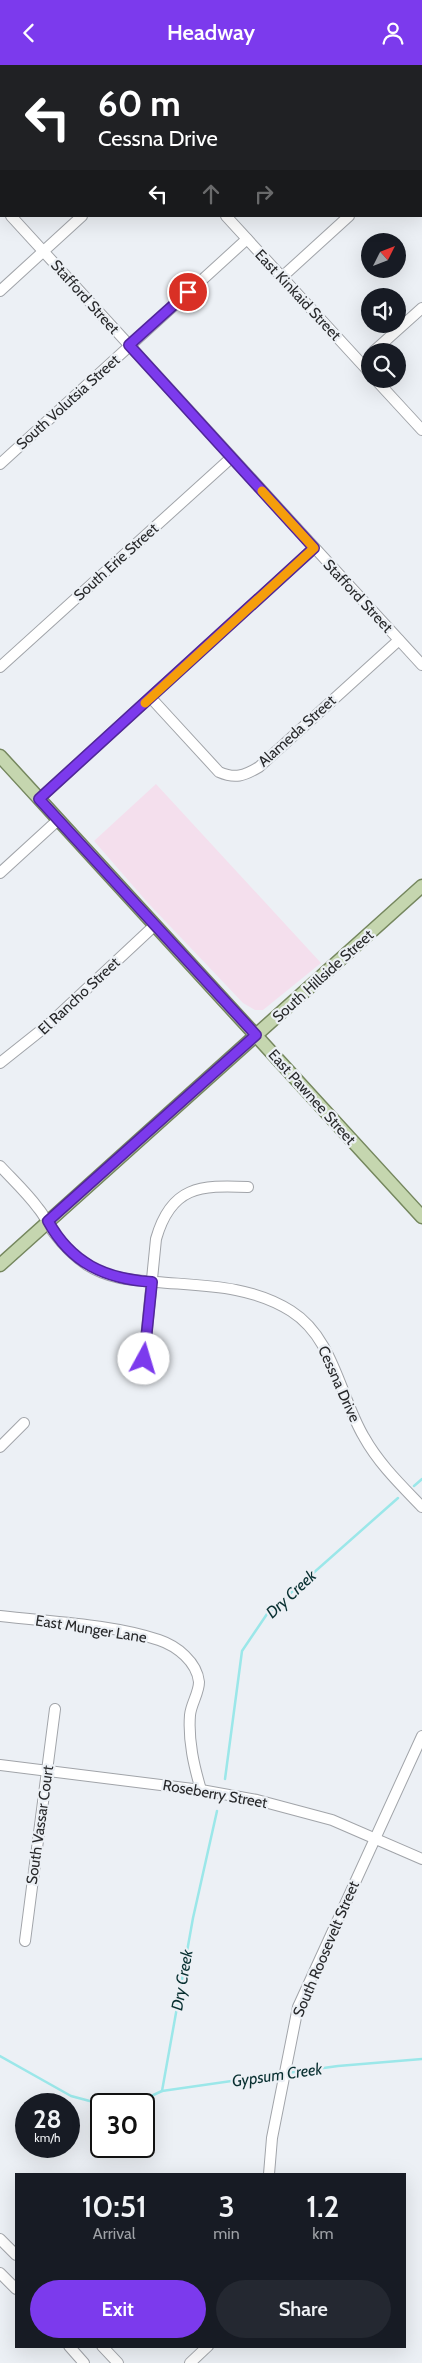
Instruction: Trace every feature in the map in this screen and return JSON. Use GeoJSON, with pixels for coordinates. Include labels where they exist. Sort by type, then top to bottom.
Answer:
{"type":"FeatureCollection","features":[{"type":"Feature","properties":{"kind":"main road","name":"East Pawnee Street"},"geometry":{"type":"LineString","coordinates":[[0,756],[422,1217]]}},
{"type":"Feature","properties":{"kind":"main road","name":"South Hillside Street"},"geometry":{"type":"LineString","coordinates":[[0,1265],[422,886]]}},
{"type":"Feature","properties":{"kind":"street","name":"Stafford Street"},"geometry":{"type":"LineString","coordinates":[[12,217],[422,665]]}},
{"type":"Feature","properties":{"kind":"street"},"geometry":{"type":"LineString","coordinates":[[0,291],[81,217]]}},
{"type":"Feature","properties":{"kind":"street","name":"East Kinkaid Street"},"geometry":{"type":"LineString","coordinates":[[227,217],[361,363]]}},
{"type":"Feature","properties":{"kind":"street"},"geometry":{"type":"LineString","coordinates":[[282,277],[348,217]]}},
{"type":"Feature","properties":{"kind":"street","name":"South Volutsia Street"},"geometry":{"type":"LineString","coordinates":[[0,464],[246,239]]}},
{"type":"Feature","properties":{"kind":"street"},"geometry":{"type":"LineString","coordinates":[[383,343],[422,308]]}},
{"type":"Feature","properties":{"kind":"street"},"geometry":{"type":"LineString","coordinates":[[383,388],[422,429]]}},
{"type":"Feature","properties":{"kind":"street","name":"South Erie Street"},"geometry":{"type":"LineString","coordinates":[[0,667],[231,458]]}},
{"type":"Feature","properties":{"kind":"street"},"geometry":{"type":"LineString","coordinates":[[39,799],[314,548]]}},
{"type":"Feature","properties":{"kind":"street","name":"Alameda Street"},"geometry":{"type":"LineString","coordinates":[[151,698],[219,772],[231,777],[240,777],[259,767],[399,640]]}},
{"type":"Feature","properties":{"kind":"street"},"geometry":{"type":"LineString","coordinates":[[0,873],[58,820]]}},
{"type":"Feature","properties":{"kind":"street","name":"El Rancho Street"},"geometry":{"type":"LineString","coordinates":[[0,1063],[26,1045],[154,926]]}},
{"type":"Feature","properties":{"kind":"street","name":"Cessna Drive"},"geometry":{"type":"LineString","coordinates":[[0,1166],[40,1209],[54,1233],[86,1264],[114,1277],[255,1293],[292,1312],[304,1321],[327,1353],[354,1419],[368,1445],[383,1465],[422,1507]]}},
{"type":"Feature","properties":{"kind":"street"},"geometry":{"type":"LineString","coordinates":[[144,1359],[156,1239],[161,1221],[170,1206],[186,1194],[211,1186],[248,1187]]}},
{"type":"Feature","properties":{"kind":"street"},"geometry":{"type":"LineString","coordinates":[[0,1447],[24,1423]]}},
{"type":"Feature","properties":{"kind":"street","name":"East Munger Lane"},"geometry":{"type":"LineString","coordinates":[[0,1615],[136,1634],[161,1641],[195,1665],[199,1683],[190,1713],[190,1744],[201,1790]]}},
{"type":"Feature","properties":{"kind":"street","name":"South Vassar Court"},"geometry":{"type":"LineString","coordinates":[[25,1941],[55,1709]]}},
{"type":"Feature","properties":{"kind":"street","name":"South Roosevelt Street"},"geometry":{"type":"LineString","coordinates":[[269,2173],[272,2138],[298,2007],[422,1736]]}},
{"type":"Feature","properties":{"kind":"street","name":"Roseberry Street"},"geometry":{"type":"LineString","coordinates":[[0,1765],[201,1790],[257,1800],[332,1820],[374,1840],[422,1859]]}},
{"type":"Feature","properties":{"kind":"street"},"geometry":{"type":"LineString","coordinates":[[0,2239],[15,2254]]}},
{"type":"Feature","properties":{"kind":"street"},"geometry":{"type":"LineString","coordinates":[[0,2273],[15,2288]]}},
{"type":"Feature","properties":{"kind":"street"},"geometry":{"type":"LineString","coordinates":[[71,2348],[84,2363]]}},
{"type":"Feature","properties":{"kind":"street"},"geometry":{"type":"LineString","coordinates":[[104,2348],[118,2363]]}},
{"type":"Feature","properties":{"kind":"street"},"geometry":{"type":"LineString","coordinates":[[190,2363],[206,2348]]}},
{"type":"Feature","properties":{"kind":"shaded area"},"geometry":{"type":"Polygon","coordinates":[[[156,784],[321,963],[263,1010],[255,1010],[243,1003],[148,903],[94,841],[156,784]]]}},
{"type":"Feature","properties":{"kind":"waterway","name":"Dry Creek"},"geometry":{"type":"LineString","coordinates":[[414,1486],[422,1479]]}},
{"type":"Feature","properties":{"kind":"waterway","name":"Dry Creek"},"geometry":{"type":"LineString","coordinates":[[225,1779],[242,1651],[267,1614],[398,1498]]}},
{"type":"Feature","properties":{"kind":"waterway","name":"Dry Creek"},"geometry":{"type":"LineString","coordinates":[[162,2091],[193,1918],[217,1811]]}},
{"type":"Feature","properties":{"kind":"waterway","name":"Gypsum Creek"},"geometry":{"type":"LineString","coordinates":[[0,2056],[71,2096],[90,2101]]}},
{"type":"Feature","properties":{"kind":"waterway","name":"Gypsum Creek"},"geometry":{"type":"LineString","coordinates":[[287,2073],[338,2066],[422,2059]]}},
{"type":"Feature","properties":{"kind":"waterway","name":"Gypsum Creek"},"geometry":{"type":"LineString","coordinates":[[155,2094],[162,2091],[281,2074]]}},
{"type":"Feature","properties":{"kind":"slow traffic"},"geometry":{"type":"LineString","coordinates":[[145,703],[314,548],[262,491]]}},
{"type":"Feature","properties":{"kind":"route"},"geometry":{"type":"LineString","coordinates":[[144,1359],[152,1282],[120,1279],[98,1271],[86,1264],[73,1254],[54,1233],[48,1221],[256,1035],[39,799],[314,548],[129,345],[188,292]]}}]}
